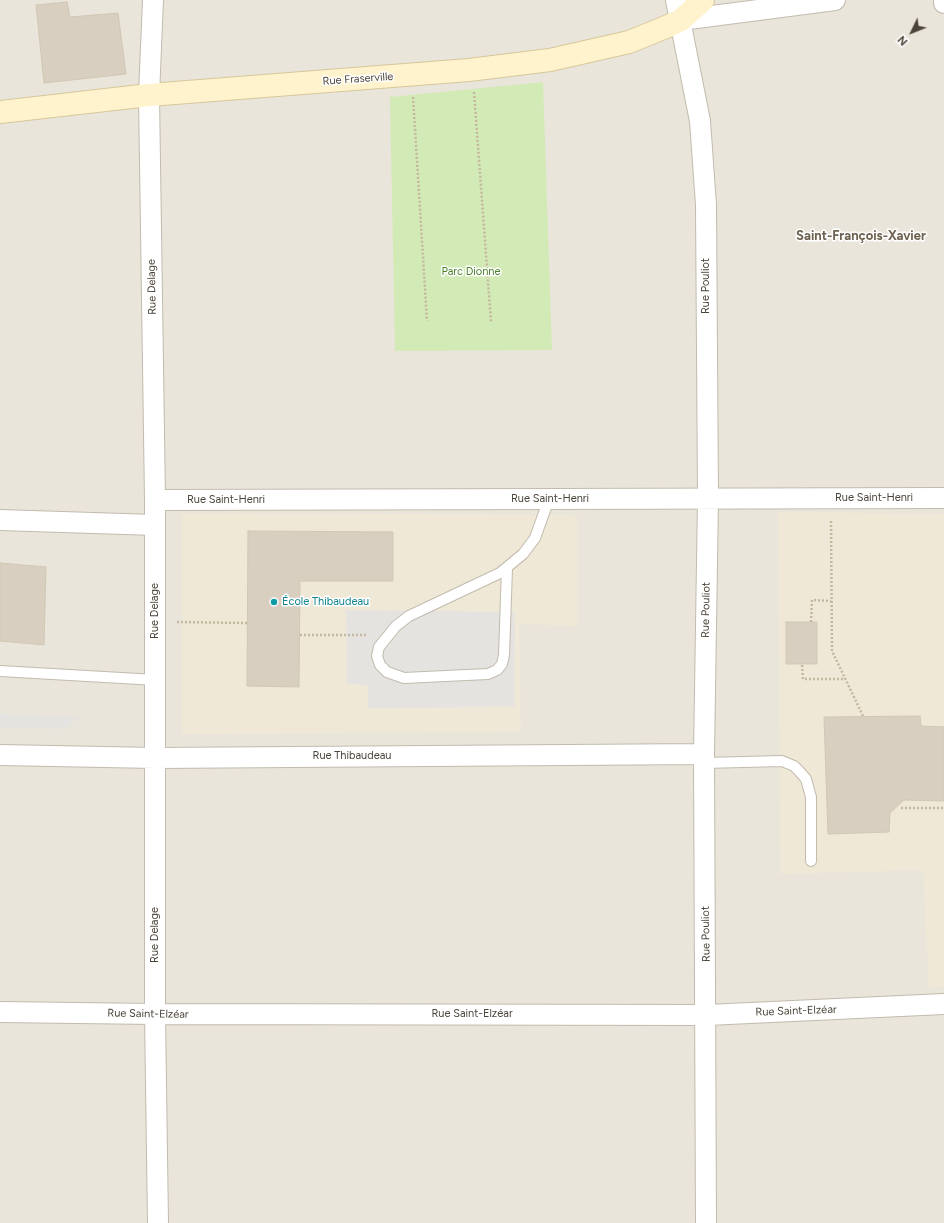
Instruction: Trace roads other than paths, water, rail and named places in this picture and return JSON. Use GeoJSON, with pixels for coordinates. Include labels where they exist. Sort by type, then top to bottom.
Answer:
{"type":"FeatureCollection","features":[{"type":"Feature","properties":{"kind":"main road","name":"Rue Fraserville"},"geometry":{"type":"LineString","coordinates":[[0,112],[149,95],[472,70],[550,60],[629,42],[679,10],[703,0]]}},
{"type":"Feature","properties":{"kind":"street","name":"Rue Delage"},"geometry":{"type":"LineString","coordinates":[[153,0],[149,95],[156,622],[155,1014],[158,1223]]}},
{"type":"Feature","properties":{"kind":"street"},"geometry":{"type":"LineString","coordinates":[[679,10],[835,0]]}},
{"type":"Feature","properties":{"kind":"street","name":"Rue Pouliot"},"geometry":{"type":"LineString","coordinates":[[679,10],[700,121],[706,205],[708,498],[704,758],[706,1223]]}},
{"type":"Feature","properties":{"kind":"street","name":"Rue Saint-Henri"},"geometry":{"type":"LineString","coordinates":[[155,500],[944,498]]}},
{"type":"Feature","properties":{"kind":"street"},"geometry":{"type":"LineString","coordinates":[[0,520],[155,525]]}},
{"type":"Feature","properties":{"kind":"street","name":"Rue Thibaudeau"},"geometry":{"type":"LineString","coordinates":[[0,755],[156,758],[704,758]]}},
{"type":"Feature","properties":{"kind":"street","name":"Rue Saint-Elzéar"},"geometry":{"type":"LineString","coordinates":[[0,1012],[155,1014],[706,1015],[944,1004]]}},
{"type":"Feature","properties":{"kind":"lane"},"geometry":{"type":"LineString","coordinates":[[507,568],[504,655],[502,664],[497,670],[488,674],[404,678],[387,672],[380,665],[377,656],[378,647],[388,635],[409,616],[500,573],[523,554],[535,538],[549,499]]}},
{"type":"Feature","properties":{"kind":"lane"},"geometry":{"type":"LineString","coordinates":[[0,671],[156,680]]}},
{"type":"Feature","properties":{"kind":"lane"},"geometry":{"type":"LineString","coordinates":[[704,758],[776,760],[787,762],[800,772],[806,779],[811,797],[812,861]]}},
{"type":"Feature","properties":{"kind":"place","name":"École Thibaudeau"},"geometry":{"type":"Point","coordinates":[274,602]}},
{"type":"Feature","properties":{"kind":"district","name":"Saint-François-Xavier"},"geometry":{"type":"Point","coordinates":[861,236]}},
{"type":"Feature","properties":{"kind":"park label","name":"Parc Dionne"},"geometry":{"type":"Point","coordinates":[471,272]}}]}
